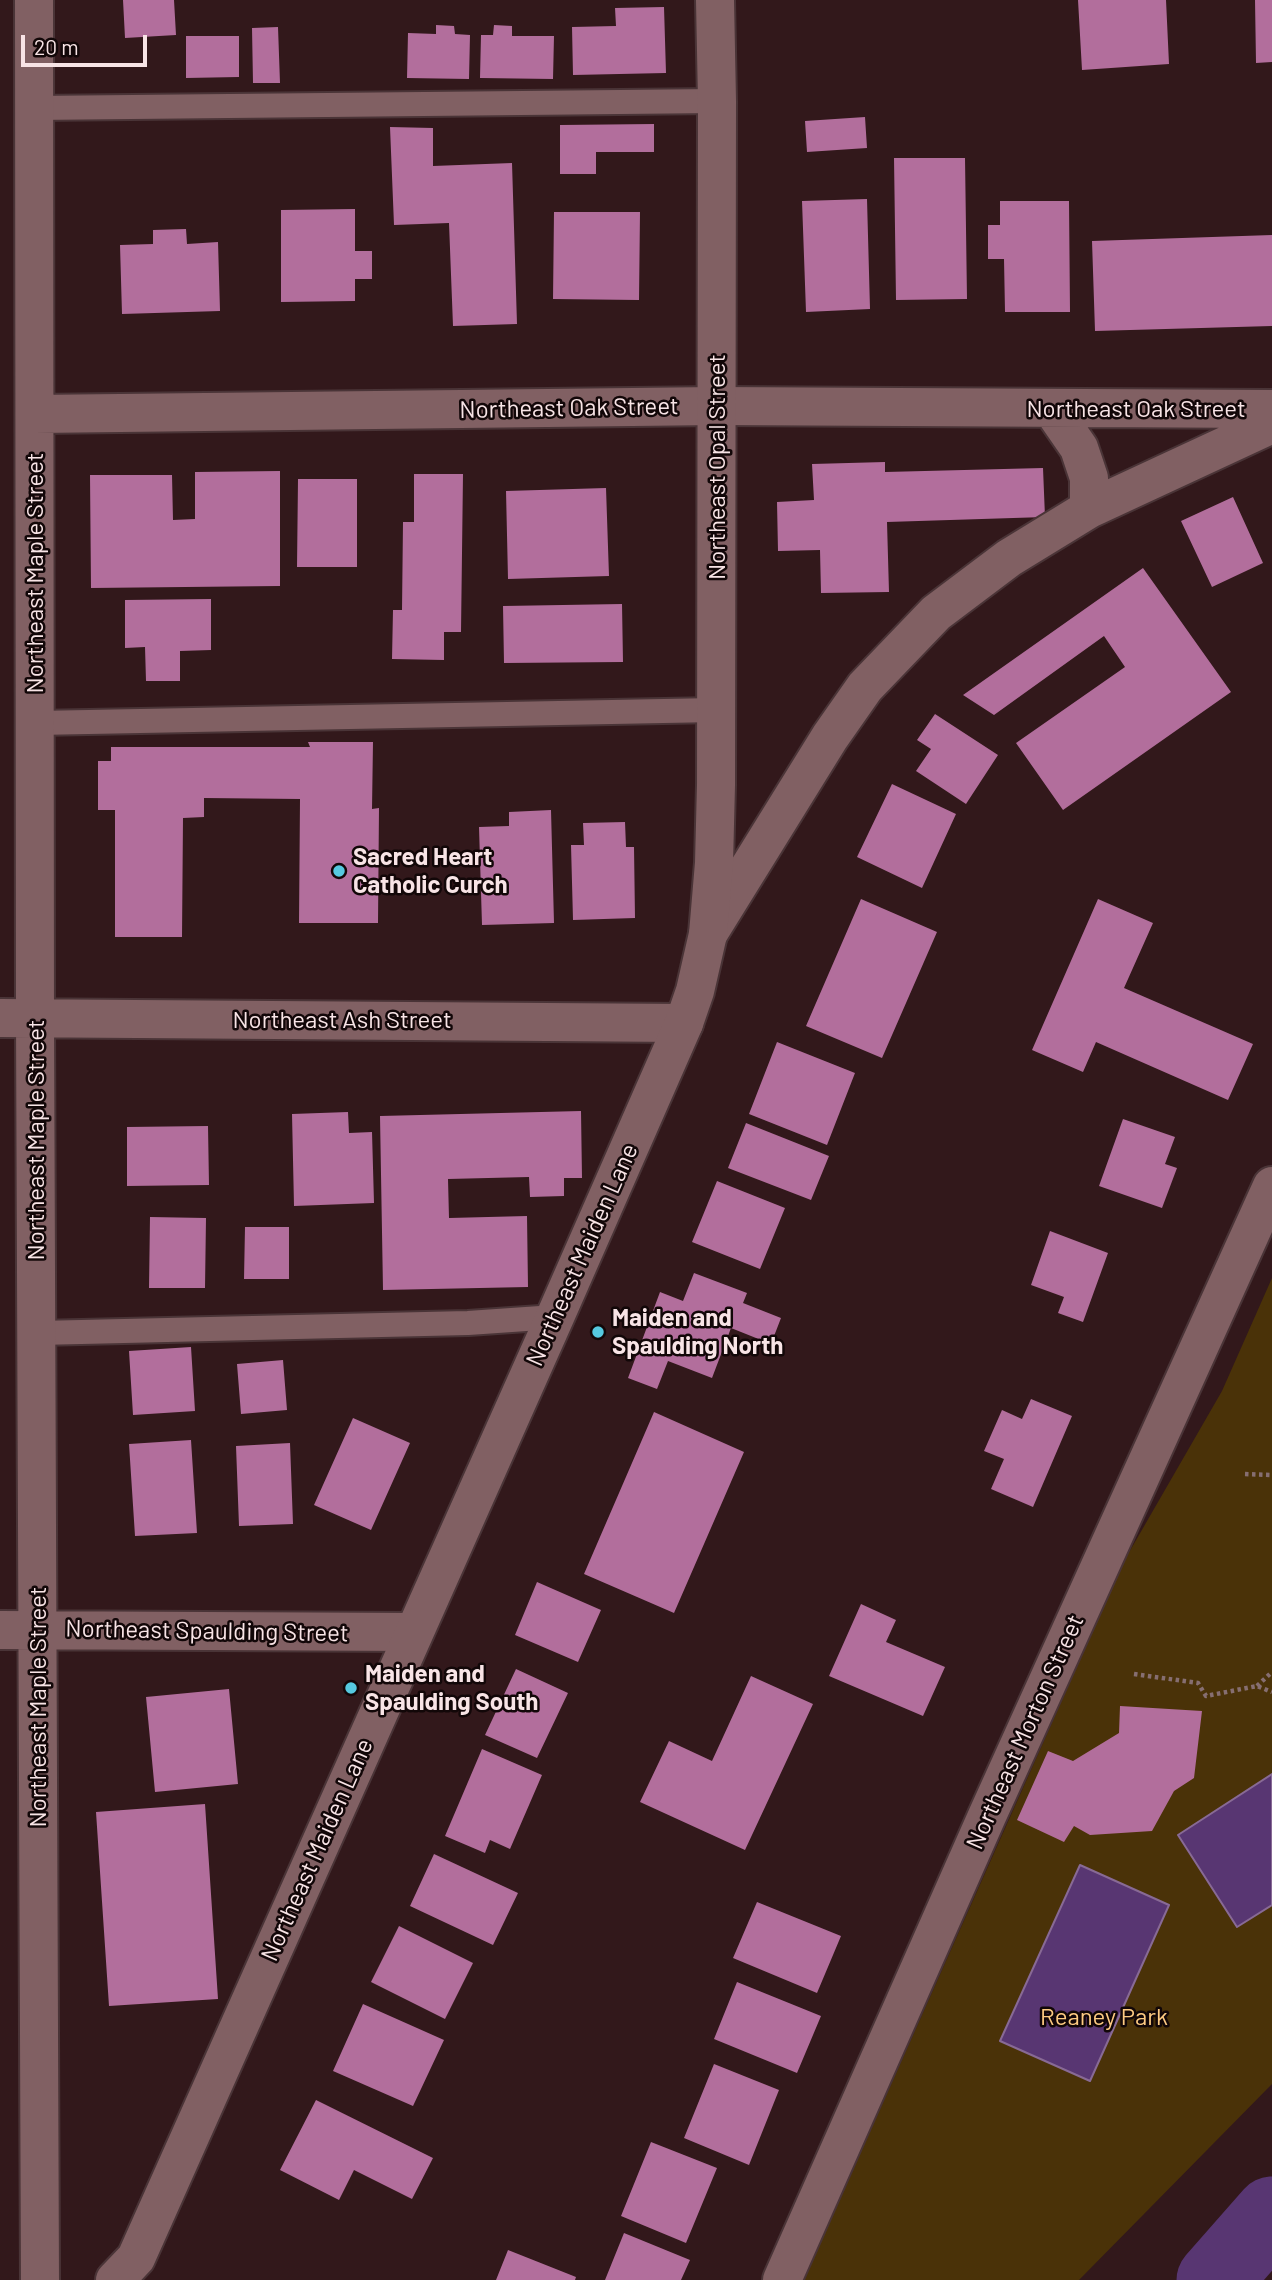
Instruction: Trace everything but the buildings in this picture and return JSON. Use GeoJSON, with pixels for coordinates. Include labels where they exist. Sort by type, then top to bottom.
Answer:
{"type":"FeatureCollection","features":[{"type":"Feature","properties":{"kind":"street","name":"Northeast Maple Street"},"geometry":{"type":"LineString","coordinates":[[34,0],[36,723],[18,1018],[38,1333],[40,2280]]}},
{"type":"Feature","properties":{"kind":"street","name":"Northeast Opal Street"},"geometry":{"type":"LineString","coordinates":[[708,934],[714,863],[716,710],[715,0]]}},
{"type":"Feature","properties":{"kind":"street","name":"Northeast Oak Street"},"geometry":{"type":"LineString","coordinates":[[35,414],[717,406],[1272,410]]}},
{"type":"Feature","properties":{"kind":"street"},"geometry":{"type":"LineString","coordinates":[[1052,409],[1079,448],[1089,478],[1089,509]]}},
{"type":"Feature","properties":{"kind":"street","name":"Northeast Maiden Lane"},"geometry":{"type":"LineString","coordinates":[[115,2280],[136,2258],[555,1317],[684,1023],[695,991],[708,934],[830,737],[865,687],[936,614],[1009,558],[1089,509],[1272,424]]}},
{"type":"Feature","properties":{"kind":"street","name":"Northeast Ash Street"},"geometry":{"type":"LineString","coordinates":[[18,1018],[684,1023]]}},
{"type":"Feature","properties":{"kind":"street","name":"Northeast Morton Street"},"geometry":{"type":"LineString","coordinates":[[782,2280],[987,1816],[1272,1186]]}},
{"type":"Feature","properties":{"kind":"street","name":"Northeast Spaulding Street"},"geometry":{"type":"LineString","coordinates":[[0,1630],[414,1632]]}},
{"type":"Feature","properties":{"kind":"lane"},"geometry":{"type":"LineString","coordinates":[[34,108],[717,101]]}},
{"type":"Feature","properties":{"kind":"lane"},"geometry":{"type":"LineString","coordinates":[[36,723],[716,710]]}},
{"type":"Feature","properties":{"kind":"lane"},"geometry":{"type":"LineString","coordinates":[[38,1333],[468,1323],[555,1317]]}},
{"type":"Feature","properties":{"kind":"path"},"geometry":{"type":"LineString","coordinates":[[1245,1474],[1272,1475]]}},
{"type":"Feature","properties":{"kind":"path"},"geometry":{"type":"LineString","coordinates":[[1134,1674],[1198,1683],[1206,1696],[1257,1686],[1272,1672]]}},
{"type":"Feature","properties":{"kind":"path"},"geometry":{"type":"LineString","coordinates":[[1257,1686],[1272,1692]]}},
{"type":"Feature","properties":{"kind":"green space","name":"Reaney Park"},"geometry":{"type":"Polygon","coordinates":[[[1272,1278],[1272,2084],[1079,2280],[804,2280],[1124,1561],[1222,1391],[1272,1278]]]}},
{"type":"Feature","properties":{"kind":"shaded area"},"geometry":{"type":"Polygon","coordinates":[[[1272,1774],[1272,1905],[1237,1927],[1178,1835],[1272,1774]]]}},
{"type":"Feature","properties":{"kind":"shaded area"},"geometry":{"type":"Polygon","coordinates":[[[1080,1865],[1169,1905],[1090,2081],[1000,2041],[1080,1865]]]}},
{"type":"Feature","properties":{"kind":"waterway"},"geometry":{"type":"LineString","coordinates":[[1214,2280],[1272,2214]]}},
{"type":"Feature","properties":{"kind":"place","name":"Sacred Heart Catholic Curch"},"geometry":{"type":"Point","coordinates":[339,871]}},
{"type":"Feature","properties":{"kind":"place","name":"Maiden and Spaulding North"},"geometry":{"type":"Point","coordinates":[598,1332]}},
{"type":"Feature","properties":{"kind":"place","name":"Maiden and Spaulding South"},"geometry":{"type":"Point","coordinates":[351,1688]}}]}
